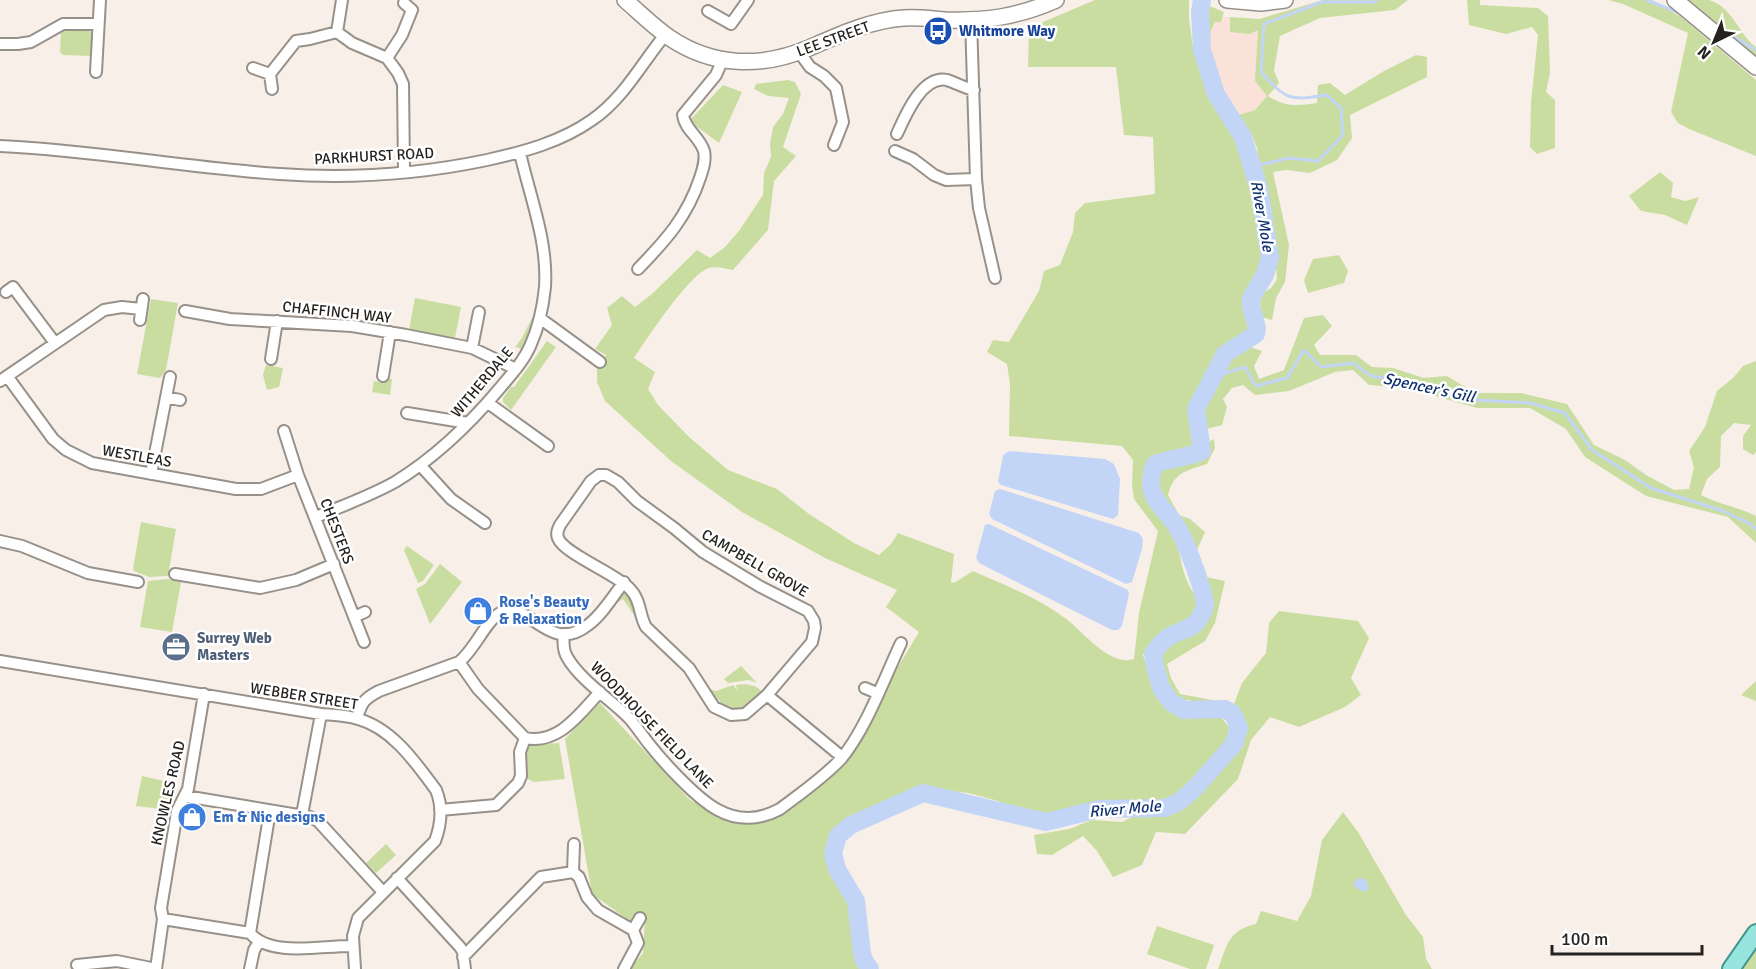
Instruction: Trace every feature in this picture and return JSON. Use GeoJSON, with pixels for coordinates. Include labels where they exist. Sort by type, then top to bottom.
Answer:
{"type":"FeatureCollection","features":[{"type":"Feature","properties":{"kind":"main road"},"geometry":{"type":"LineString","coordinates":[[1731,969],[1756,933]]}},
{"type":"Feature","properties":{"kind":"street"},"geometry":{"type":"LineString","coordinates":[[96,72],[100,0]]}},
{"type":"Feature","properties":{"kind":"street"},"geometry":{"type":"LineString","coordinates":[[337,32],[342,0]]}},
{"type":"Feature","properties":{"kind":"street"},"geometry":{"type":"LineString","coordinates":[[708,11],[731,24],[748,0]]}},
{"type":"Feature","properties":{"kind":"street","name":"LEE STREET"},"geometry":{"type":"LineString","coordinates":[[630,2],[665,35],[687,47],[743,63],[775,60],[879,22],[905,18],[998,19],[1038,9],[1056,0]]}},
{"type":"Feature","properties":{"kind":"street"},"geometry":{"type":"LineString","coordinates":[[1227,0],[1261,3],[1285,0]]}},
{"type":"Feature","properties":{"kind":"street"},"geometry":{"type":"LineString","coordinates":[[1675,0],[1756,68]]}},
{"type":"Feature","properties":{"kind":"street"},"geometry":{"type":"LineString","coordinates":[[387,58],[402,35],[412,8]]}},
{"type":"Feature","properties":{"kind":"street"},"geometry":{"type":"LineString","coordinates":[[971,20],[976,179],[979,208],[995,278]]}},
{"type":"Feature","properties":{"kind":"street"},"geometry":{"type":"LineString","coordinates":[[0,44],[31,42],[63,24],[98,24]]}},
{"type":"Feature","properties":{"kind":"street"},"geometry":{"type":"LineString","coordinates":[[337,32],[352,43],[387,58],[398,73],[403,84],[404,171]]}},
{"type":"Feature","properties":{"kind":"street"},"geometry":{"type":"LineString","coordinates":[[272,89],[270,74],[296,41],[337,32]]}},
{"type":"Feature","properties":{"kind":"street","name":"PARKHURST ROAD"},"geometry":{"type":"LineString","coordinates":[[0,146],[279,174],[347,176],[457,166],[520,153],[574,131],[607,109],[665,35]]}},
{"type":"Feature","properties":{"kind":"street"},"geometry":{"type":"LineString","coordinates":[[799,52],[810,67],[836,88],[843,122],[834,145]]}},
{"type":"Feature","properties":{"kind":"street"},"geometry":{"type":"LineString","coordinates":[[638,269],[666,240],[687,211],[704,162],[704,153],[698,139],[684,123],[683,115],[716,75],[723,59]]}},
{"type":"Feature","properties":{"kind":"street"},"geometry":{"type":"LineString","coordinates":[[253,68],[270,74]]}},
{"type":"Feature","properties":{"kind":"street"},"geometry":{"type":"LineString","coordinates":[[897,134],[912,101],[933,81],[946,80],[974,90]]}},
{"type":"Feature","properties":{"kind":"street"},"geometry":{"type":"LineString","coordinates":[[895,152],[913,159],[934,175],[946,180],[976,179]]}},
{"type":"Feature","properties":{"kind":"street","name":"WITHERDALE"},"geometry":{"type":"LineString","coordinates":[[316,517],[377,490],[420,465],[488,403],[516,369],[531,346],[541,319],[545,286],[542,243],[520,153]]}},
{"type":"Feature","properties":{"kind":"street"},"geometry":{"type":"LineString","coordinates":[[14,286],[55,343]]}},
{"type":"Feature","properties":{"kind":"street"},"geometry":{"type":"LineString","coordinates":[[3,378],[104,310],[122,307],[141,309]]}},
{"type":"Feature","properties":{"kind":"street","name":"CHAFFINCH WAY"},"geometry":{"type":"LineString","coordinates":[[185,311],[230,319],[352,326],[390,332],[472,348],[516,369]]}},
{"type":"Feature","properties":{"kind":"street"},"geometry":{"type":"LineString","coordinates":[[472,348],[479,312]]}},
{"type":"Feature","properties":{"kind":"street"},"geometry":{"type":"LineString","coordinates":[[541,319],[600,362]]}},
{"type":"Feature","properties":{"kind":"street"},"geometry":{"type":"LineString","coordinates":[[271,359],[277,321]]}},
{"type":"Feature","properties":{"kind":"street"},"geometry":{"type":"LineString","coordinates":[[383,376],[390,332]]}},
{"type":"Feature","properties":{"kind":"street"},"geometry":{"type":"LineString","coordinates":[[151,474],[170,377]]}},
{"type":"Feature","properties":{"kind":"street","name":"WESTLEAS"},"geometry":{"type":"LineString","coordinates":[[3,378],[54,439],[66,450],[92,463],[236,489],[261,489],[298,475]]}},
{"type":"Feature","properties":{"kind":"street"},"geometry":{"type":"LineString","coordinates":[[166,397],[180,400]]}},
{"type":"Feature","properties":{"kind":"street"},"geometry":{"type":"LineString","coordinates":[[488,403],[548,446]]}},
{"type":"Feature","properties":{"kind":"street"},"geometry":{"type":"LineString","coordinates":[[407,413],[468,423]]}},
{"type":"Feature","properties":{"kind":"street","name":"CHESTERS"},"geometry":{"type":"LineString","coordinates":[[284,431],[294,447],[298,475],[364,642]]}},
{"type":"Feature","properties":{"kind":"street"},"geometry":{"type":"LineString","coordinates":[[420,465],[466,517],[485,523]]}},
{"type":"Feature","properties":{"kind":"street","name":"CAMPBELL GROVE"},"geometry":{"type":"LineString","coordinates":[[599,475],[606,475],[618,482],[637,501],[703,552],[759,586],[802,607],[812,616],[815,628],[812,642],[767,695],[745,714],[731,715],[714,707],[689,668],[646,627],[636,596],[624,582],[582,558],[557,537],[560,525],[591,481],[599,475]]}},
{"type":"Feature","properties":{"kind":"street"},"geometry":{"type":"LineString","coordinates":[[0,541],[22,546],[88,573],[122,574],[138,582]]}},
{"type":"Feature","properties":{"kind":"street"},"geometry":{"type":"LineString","coordinates":[[175,574],[194,583],[260,588],[296,580],[334,564]]}},
{"type":"Feature","properties":{"kind":"street"},"geometry":{"type":"LineString","coordinates":[[357,718],[362,702],[368,697],[459,662],[468,656],[496,617],[507,610],[520,613],[553,633],[564,634],[588,625],[624,582]]}},
{"type":"Feature","properties":{"kind":"street"},"geometry":{"type":"LineString","coordinates":[[354,617],[365,612]]}},
{"type":"Feature","properties":{"kind":"street","name":"WOODHOUSE FIELD LANE"},"geometry":{"type":"LineString","coordinates":[[564,634],[565,654],[630,720],[657,753],[701,798],[728,815],[748,818],[771,814],[810,786],[842,757],[856,738],[901,643]]}},
{"type":"Feature","properties":{"kind":"street","name":"WEBBER STREET"},"geometry":{"type":"LineString","coordinates":[[0,661],[357,718],[374,724],[389,735],[436,790],[440,800],[440,828],[435,841],[358,918],[354,928],[355,969]]}},
{"type":"Feature","properties":{"kind":"street"},"geometry":{"type":"LineString","coordinates":[[459,662],[478,688],[525,738],[556,734],[564,730],[600,692]]}},
{"type":"Feature","properties":{"kind":"street"},"geometry":{"type":"LineString","coordinates":[[865,688],[877,693]]}},
{"type":"Feature","properties":{"kind":"street","name":"KNOWLES ROAD"},"geometry":{"type":"LineString","coordinates":[[156,969],[164,919],[161,908],[176,817],[185,796],[204,694]]}},
{"type":"Feature","properties":{"kind":"street"},"geometry":{"type":"LineString","coordinates":[[767,695],[842,757]]}},
{"type":"Feature","properties":{"kind":"street"},"geometry":{"type":"LineString","coordinates":[[302,815],[321,714]]}},
{"type":"Feature","properties":{"kind":"street"},"geometry":{"type":"LineString","coordinates":[[440,810],[496,805],[519,783],[520,752],[525,738]]}},
{"type":"Feature","properties":{"kind":"street"},"geometry":{"type":"LineString","coordinates":[[185,796],[302,815],[318,821],[383,892]]}},
{"type":"Feature","properties":{"kind":"street"},"geometry":{"type":"LineString","coordinates":[[250,933],[270,811]]}},
{"type":"Feature","properties":{"kind":"street"},"geometry":{"type":"LineString","coordinates":[[573,872],[574,844]]}},
{"type":"Feature","properties":{"kind":"street"},"geometry":{"type":"LineString","coordinates":[[464,963],[541,877],[573,872],[579,877],[587,897],[598,910],[633,930],[638,943],[624,969]]}},
{"type":"Feature","properties":{"kind":"street"},"geometry":{"type":"LineString","coordinates":[[397,878],[460,947],[464,963]]}},
{"type":"Feature","properties":{"kind":"street"},"geometry":{"type":"LineString","coordinates":[[633,930],[640,918]]}},
{"type":"Feature","properties":{"kind":"street"},"geometry":{"type":"LineString","coordinates":[[164,919],[250,933],[259,942],[278,948],[353,946]]}},
{"type":"Feature","properties":{"kind":"street"},"geometry":{"type":"LineString","coordinates":[[250,969],[254,950],[259,942]]}},
{"type":"Feature","properties":{"kind":"street"},"geometry":{"type":"LineString","coordinates":[[77,965],[117,961],[156,969]]}},
{"type":"Feature","properties":{"kind":"shaded area"},"geometry":{"type":"Polygon","coordinates":[[[1223,17],[1230,17],[1230,31],[1258,30],[1258,54],[1267,96],[1255,110],[1239,115],[1216,74],[1207,43],[1210,42],[1211,30],[1215,21],[1221,22],[1223,17]]]}},
{"type":"Feature","properties":{"kind":"green space"},"geometry":{"type":"Polygon","coordinates":[[[1095,0],[1189,0],[1193,47],[1203,79],[1216,106],[1235,130],[1259,215],[1266,256],[1260,278],[1249,294],[1247,306],[1251,329],[1221,352],[1197,392],[1191,410],[1197,443],[1191,452],[1159,456],[1149,461],[1143,482],[1147,498],[1174,536],[1185,577],[1196,596],[1199,608],[1190,624],[1164,636],[1143,655],[1150,677],[1169,710],[1188,719],[1203,716],[1222,718],[1229,727],[1228,738],[1216,757],[1185,790],[1165,802],[1091,805],[1046,818],[968,793],[922,788],[842,825],[832,838],[827,855],[833,874],[850,901],[855,955],[863,969],[630,969],[643,953],[645,918],[638,912],[630,921],[592,894],[565,739],[600,703],[690,800],[737,824],[767,821],[793,805],[849,760],[884,690],[919,632],[886,607],[897,590],[825,558],[742,512],[671,461],[605,401],[597,382],[597,369],[606,355],[595,349],[612,325],[607,308],[622,296],[635,307],[652,294],[697,250],[710,258],[725,247],[739,231],[763,195],[764,173],[771,157],[770,144],[773,127],[783,114],[789,98],[768,96],[754,89],[756,84],[788,80],[795,82],[801,94],[783,147],[796,156],[774,181],[768,230],[733,270],[709,268],[691,282],[669,308],[634,358],[655,372],[648,389],[658,405],[688,436],[728,470],[777,489],[809,514],[854,543],[879,555],[891,544],[898,533],[954,554],[951,582],[954,583],[973,571],[1043,604],[1115,658],[1134,659],[1139,613],[1158,531],[1134,499],[1133,460],[1122,446],[1009,436],[1010,384],[1007,364],[987,352],[993,340],[1009,342],[1039,291],[1044,271],[1060,265],[1073,232],[1075,213],[1085,203],[1155,194],[1153,137],[1124,135],[1116,67],[1028,67],[1029,28],[1095,0]]]}},
{"type":"Feature","properties":{"kind":"green space"},"geometry":{"type":"Polygon","coordinates":[[[1323,0],[1408,0],[1395,10],[1320,18],[1280,36],[1274,70],[1279,83],[1268,96],[1291,105],[1317,103],[1318,85],[1330,83],[1345,95],[1416,55],[1427,57],[1427,77],[1350,115],[1352,138],[1337,160],[1310,173],[1286,170],[1273,172],[1289,245],[1285,282],[1276,298],[1272,320],[1261,317],[1260,295],[1271,288],[1277,279],[1271,209],[1257,148],[1252,135],[1239,115],[1255,110],[1267,96],[1255,81],[1258,30],[1250,34],[1230,32],[1230,17],[1259,19],[1323,0]]]}},
{"type":"Feature","properties":{"kind":"green space"},"geometry":{"type":"Polygon","coordinates":[[[1467,0],[1480,0],[1480,5],[1538,8],[1548,16],[1550,73],[1546,92],[1555,100],[1555,148],[1537,154],[1530,147],[1531,102],[1538,35],[1532,27],[1506,34],[1469,25],[1467,0]]]}},
{"type":"Feature","properties":{"kind":"green space"},"geometry":{"type":"Polygon","coordinates":[[[1608,0],[1652,0],[1681,17],[1756,80],[1756,156],[1689,129],[1678,123],[1671,112],[1688,33],[1623,4],[1608,0]]]}},
{"type":"Feature","properties":{"kind":"green space"},"geometry":{"type":"Polygon","coordinates":[[[1685,0],[1709,0],[1724,8],[1756,47],[1756,58],[1685,0]]]}},
{"type":"Feature","properties":{"kind":"green space"},"geometry":{"type":"Polygon","coordinates":[[[1207,5],[1224,12],[1221,22],[1215,22],[1211,30],[1210,42],[1207,43],[1205,29],[1207,5]]]}},
{"type":"Feature","properties":{"kind":"green space"},"geometry":{"type":"Polygon","coordinates":[[[90,31],[94,35],[92,56],[63,55],[60,52],[61,33],[90,31]]]}},
{"type":"Feature","properties":{"kind":"green space"},"geometry":{"type":"Polygon","coordinates":[[[723,85],[742,92],[719,143],[689,121],[723,85]]]}},
{"type":"Feature","properties":{"kind":"green space"},"geometry":{"type":"Polygon","coordinates":[[[1660,172],[1673,183],[1671,197],[1685,201],[1699,197],[1687,225],[1665,215],[1641,211],[1629,196],[1660,172]]]}},
{"type":"Feature","properties":{"kind":"green space"},"geometry":{"type":"Polygon","coordinates":[[[1339,255],[1348,271],[1344,283],[1308,293],[1304,280],[1313,259],[1339,255]]]}},
{"type":"Feature","properties":{"kind":"green space"},"geometry":{"type":"Polygon","coordinates":[[[415,298],[461,307],[455,338],[409,330],[415,298]]]}},
{"type":"Feature","properties":{"kind":"green space"},"geometry":{"type":"Polygon","coordinates":[[[151,299],[178,303],[166,370],[160,378],[137,374],[151,299]]]}},
{"type":"Feature","properties":{"kind":"green space"},"geometry":{"type":"Polygon","coordinates":[[[537,308],[535,321],[523,349],[515,347],[522,338],[537,308]]]}},
{"type":"Feature","properties":{"kind":"green space"},"geometry":{"type":"Polygon","coordinates":[[[1323,315],[1332,326],[1314,345],[1320,355],[1356,355],[1372,367],[1393,368],[1424,378],[1447,376],[1475,393],[1521,393],[1567,404],[1594,445],[1625,460],[1646,475],[1674,490],[1689,489],[1694,467],[1689,451],[1705,427],[1717,391],[1743,366],[1756,361],[1756,452],[1753,455],[1743,449],[1743,436],[1751,425],[1734,423],[1721,436],[1720,467],[1707,479],[1701,495],[1756,516],[1756,543],[1728,517],[1646,496],[1585,457],[1566,429],[1530,408],[1477,408],[1407,388],[1369,385],[1353,370],[1335,372],[1289,391],[1255,395],[1243,385],[1232,388],[1223,399],[1227,407],[1222,425],[1203,430],[1200,415],[1230,358],[1250,347],[1262,351],[1254,366],[1259,379],[1284,370],[1304,318],[1323,315]]]}},
{"type":"Feature","properties":{"kind":"green space"},"geometry":{"type":"Polygon","coordinates":[[[547,341],[556,347],[511,410],[503,402],[503,398],[511,387],[514,387],[547,341]]]}},
{"type":"Feature","properties":{"kind":"green space"},"geometry":{"type":"Polygon","coordinates":[[[266,365],[283,368],[279,387],[267,390],[263,375],[266,365]]]}},
{"type":"Feature","properties":{"kind":"green space"},"geometry":{"type":"Polygon","coordinates":[[[382,377],[392,379],[390,395],[372,392],[374,381],[381,382],[382,377]]]}},
{"type":"Feature","properties":{"kind":"green space"},"geometry":{"type":"Polygon","coordinates":[[[1214,439],[1215,448],[1207,464],[1182,473],[1174,481],[1168,495],[1179,515],[1190,519],[1205,532],[1197,550],[1191,547],[1184,526],[1161,500],[1154,482],[1159,467],[1172,461],[1189,462],[1204,456],[1208,442],[1214,439]]]}},
{"type":"Feature","properties":{"kind":"green space"},"geometry":{"type":"Polygon","coordinates":[[[141,522],[176,529],[168,576],[149,577],[133,569],[141,522]]]}},
{"type":"Feature","properties":{"kind":"green space"},"geometry":{"type":"Polygon","coordinates":[[[407,546],[434,565],[423,581],[418,583],[404,550],[407,546]]]}},
{"type":"Feature","properties":{"kind":"green space"},"geometry":{"type":"Polygon","coordinates":[[[440,564],[462,582],[430,624],[416,589],[425,584],[440,564]]]}},
{"type":"Feature","properties":{"kind":"green space"},"geometry":{"type":"Polygon","coordinates":[[[1201,576],[1225,581],[1215,623],[1205,641],[1167,664],[1171,678],[1180,694],[1234,704],[1242,683],[1266,653],[1269,623],[1279,611],[1358,621],[1369,638],[1351,678],[1361,695],[1345,707],[1299,727],[1270,717],[1251,740],[1238,779],[1185,834],[1156,832],[1142,865],[1113,877],[1097,851],[1083,836],[1052,855],[1037,854],[1034,835],[1069,829],[1092,820],[1122,822],[1136,815],[1170,814],[1197,790],[1236,747],[1245,726],[1235,707],[1185,700],[1174,696],[1163,671],[1160,653],[1173,640],[1192,634],[1204,621],[1210,600],[1201,576]]]}},
{"type":"Feature","properties":{"kind":"green space"},"geometry":{"type":"Polygon","coordinates":[[[168,579],[181,582],[172,632],[140,627],[148,581],[168,579]]]}},
{"type":"Feature","properties":{"kind":"green space"},"geometry":{"type":"Polygon","coordinates":[[[626,593],[633,599],[638,621],[623,599],[609,608],[620,594],[626,593]]]}},
{"type":"Feature","properties":{"kind":"green space"},"geometry":{"type":"Polygon","coordinates":[[[741,666],[757,683],[749,680],[728,683],[724,679],[741,666]]]}},
{"type":"Feature","properties":{"kind":"green space"},"geometry":{"type":"Polygon","coordinates":[[[1756,681],[1756,701],[1741,695],[1756,681]]]}},
{"type":"Feature","properties":{"kind":"green space"},"geometry":{"type":"Polygon","coordinates":[[[733,685],[737,690],[736,685],[755,686],[763,692],[748,705],[735,709],[723,704],[709,689],[716,691],[733,685]]]}},
{"type":"Feature","properties":{"kind":"green space"},"geometry":{"type":"Polygon","coordinates":[[[559,743],[565,779],[534,782],[528,779],[525,751],[530,745],[559,743]]]}},
{"type":"Feature","properties":{"kind":"green space"},"geometry":{"type":"Polygon","coordinates":[[[142,776],[173,783],[171,810],[136,806],[142,776]]]}},
{"type":"Feature","properties":{"kind":"green space"},"geometry":{"type":"Polygon","coordinates":[[[1343,812],[1358,832],[1406,915],[1423,937],[1426,959],[1432,969],[1218,969],[1230,940],[1240,930],[1256,924],[1261,911],[1297,921],[1311,896],[1322,840],[1343,812]]]}},
{"type":"Feature","properties":{"kind":"green space"},"geometry":{"type":"Polygon","coordinates":[[[386,844],[396,855],[376,873],[366,863],[386,844]]]}},
{"type":"Feature","properties":{"kind":"green space"},"geometry":{"type":"Polygon","coordinates":[[[1157,926],[1214,945],[1206,969],[1190,969],[1147,954],[1157,926]]]}},
{"type":"Feature","properties":{"kind":"green space"},"geometry":{"type":"Polygon","coordinates":[[[1756,949],[1756,969],[1741,969],[1756,949]]]}},
{"type":"Feature","properties":{"kind":"water"},"geometry":{"type":"Polygon","coordinates":[[[1009,451],[1105,459],[1114,464],[1120,479],[1118,515],[1113,519],[1001,485],[998,482],[1003,455],[1009,451]]]}},
{"type":"Feature","properties":{"kind":"water"},"geometry":{"type":"Polygon","coordinates":[[[1000,489],[1139,533],[1143,539],[1142,549],[1132,582],[1126,584],[992,519],[989,514],[995,491],[1000,489]]]}},
{"type":"Feature","properties":{"kind":"water"},"geometry":{"type":"Polygon","coordinates":[[[989,524],[1128,590],[1122,626],[1118,630],[1112,630],[979,563],[976,558],[985,525],[989,524]]]}},
{"type":"Feature","properties":{"kind":"water"},"geometry":{"type":"Polygon","coordinates":[[[1358,878],[1366,879],[1369,888],[1365,892],[1353,884],[1358,878]]]}},
{"type":"Feature","properties":{"kind":"waterway","name":"River Mole"},"geometry":{"type":"LineString","coordinates":[[870,969],[862,953],[856,901],[837,869],[833,853],[838,836],[851,825],[923,793],[1046,822],[1099,809],[1165,808],[1179,802],[1195,788],[1234,744],[1239,728],[1233,714],[1225,709],[1184,710],[1171,702],[1161,688],[1153,654],[1166,639],[1194,625],[1205,606],[1191,557],[1174,523],[1153,494],[1151,476],[1155,464],[1202,451],[1196,409],[1225,354],[1256,334],[1257,328],[1251,298],[1265,275],[1270,257],[1259,189],[1243,137],[1216,94],[1202,50],[1200,12],[1202,0]]}},
{"type":"Feature","properties":{"kind":"waterway"},"geometry":{"type":"LineString","coordinates":[[1252,167],[1289,158],[1318,161],[1343,135],[1341,108],[1327,95],[1304,98],[1289,96],[1261,72],[1264,24],[1322,2],[1374,2],[1377,0]]}},
{"type":"Feature","properties":{"kind":"waterway"},"geometry":{"type":"LineString","coordinates":[[1647,0],[1682,14]]}},
{"type":"Feature","properties":{"kind":"waterway"},"geometry":{"type":"LineString","coordinates":[[1731,35],[1756,50]]}},
{"type":"Feature","properties":{"kind":"waterway","name":"Spencer's Gill"},"geometry":{"type":"LineString","coordinates":[[1211,378],[1245,367],[1256,386],[1287,378],[1304,350],[1321,367],[1353,363],[1371,376],[1420,383],[1475,400],[1530,403],[1565,413],[1592,450],[1651,488],[1723,511],[1749,523],[1756,529]]}},
{"type":"Feature","properties":{"kind":"place","name":"Whitmore Way"},"geometry":{"type":"Point","coordinates":[938,31]}},
{"type":"Feature","properties":{"kind":"place","name":"Rose's Beauty & Relaxation"},"geometry":{"type":"Point","coordinates":[478,611]}},
{"type":"Feature","properties":{"kind":"place","name":"Surrey Web Masters"},"geometry":{"type":"Point","coordinates":[176,647]}},
{"type":"Feature","properties":{"kind":"place","name":"Em & Nic designs"},"geometry":{"type":"Point","coordinates":[192,817]}}]}
